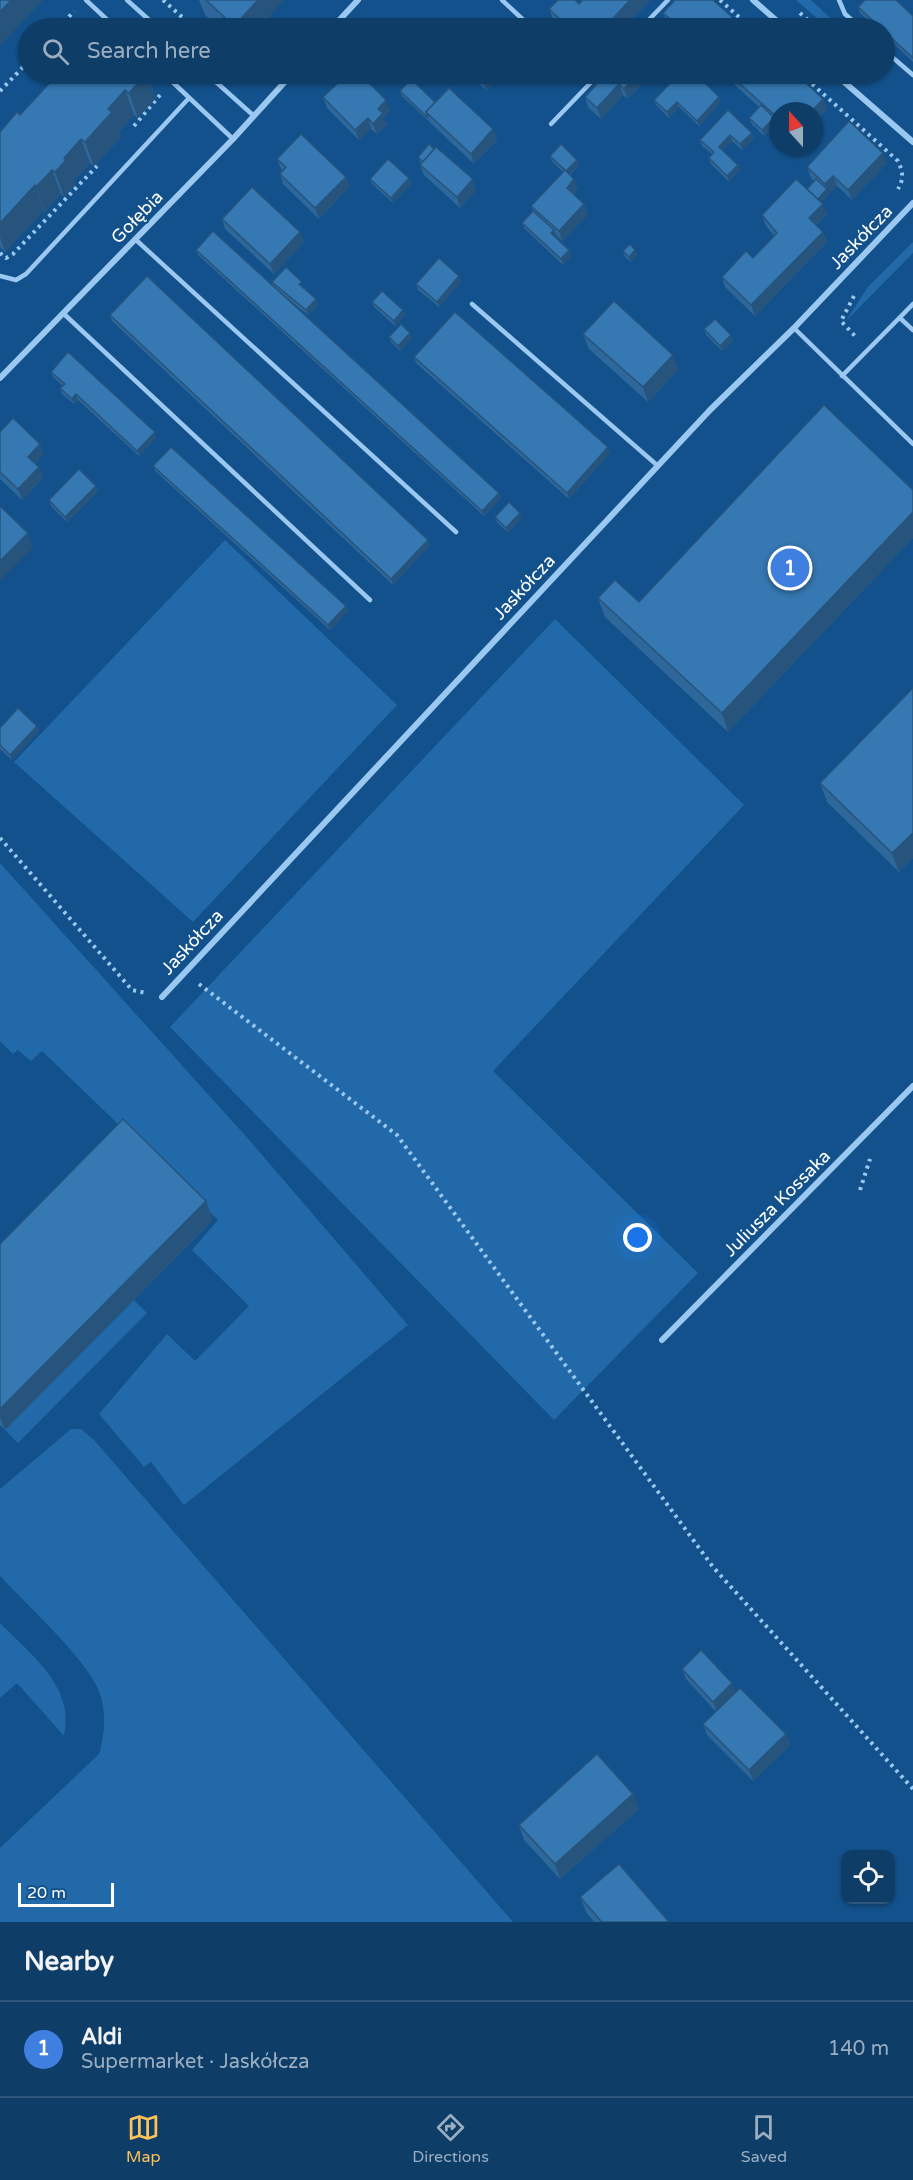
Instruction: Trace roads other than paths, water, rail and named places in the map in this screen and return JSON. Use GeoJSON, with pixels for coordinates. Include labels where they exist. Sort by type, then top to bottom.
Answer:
{"type":"FeatureCollection","features":[{"type":"Feature","properties":{"kind":"street"},"geometry":{"type":"LineString","coordinates":[[341,18],[358,0]]}},
{"type":"Feature","properties":{"kind":"street"},"geometry":{"type":"LineString","coordinates":[[755,1],[774,18]]}},
{"type":"Feature","properties":{"kind":"street","name":"Gołębia"},"geometry":{"type":"LineString","coordinates":[[0,378],[233,139],[283,84]]}},
{"type":"Feature","properties":{"kind":"street"},"geometry":{"type":"LineString","coordinates":[[846,84],[913,142]]}},
{"type":"Feature","properties":{"kind":"street","name":"Jaskółcza"},"geometry":{"type":"LineString","coordinates":[[162,997],[658,466],[913,203]]}},
{"type":"Feature","properties":{"kind":"street","name":"Juliusza Kossaka"},"geometry":{"type":"LineString","coordinates":[[662,1340],[913,1086]]}},
{"type":"Feature","properties":{"kind":"lane"},"geometry":{"type":"LineString","coordinates":[[86,0],[105,18]]}},
{"type":"Feature","properties":{"kind":"lane"},"geometry":{"type":"LineString","coordinates":[[127,0],[147,18]]}},
{"type":"Feature","properties":{"kind":"lane"},"geometry":{"type":"LineString","coordinates":[[502,0],[521,18]]}},
{"type":"Feature","properties":{"kind":"lane"},"geometry":{"type":"LineString","coordinates":[[651,18],[668,0]]}},
{"type":"Feature","properties":{"kind":"lane"},"geometry":{"type":"LineString","coordinates":[[839,0],[845,14],[850,18]]}},
{"type":"Feature","properties":{"kind":"lane"},"geometry":{"type":"LineString","coordinates":[[895,59],[913,75]]}},
{"type":"Feature","properties":{"kind":"lane"},"geometry":{"type":"LineString","coordinates":[[174,84],[233,139]]}},
{"type":"Feature","properties":{"kind":"lane"},"geometry":{"type":"LineString","coordinates":[[218,84],[254,116]]}},
{"type":"Feature","properties":{"kind":"lane"},"geometry":{"type":"LineString","coordinates":[[551,124],[589,84]]}},
{"type":"Feature","properties":{"kind":"lane"},"geometry":{"type":"LineString","coordinates":[[0,276],[16,280],[26,274],[189,98]]}},
{"type":"Feature","properties":{"kind":"lane"},"geometry":{"type":"LineString","coordinates":[[135,239],[456,532]]}},
{"type":"Feature","properties":{"kind":"lane"},"geometry":{"type":"LineString","coordinates":[[472,304],[658,466]]}},
{"type":"Feature","properties":{"kind":"lane"},"geometry":{"type":"LineString","coordinates":[[842,376],[913,304]]}},
{"type":"Feature","properties":{"kind":"lane"},"geometry":{"type":"LineString","coordinates":[[64,314],[370,600]]}},
{"type":"Feature","properties":{"kind":"lane"},"geometry":{"type":"LineString","coordinates":[[900,318],[913,330]]}},
{"type":"Feature","properties":{"kind":"lane"},"geometry":{"type":"LineString","coordinates":[[794,328],[913,444]]}},
{"type":"Feature","properties":{"kind":"place","name":"Aldi"},"geometry":{"type":"Point","coordinates":[790,568]}}]}
